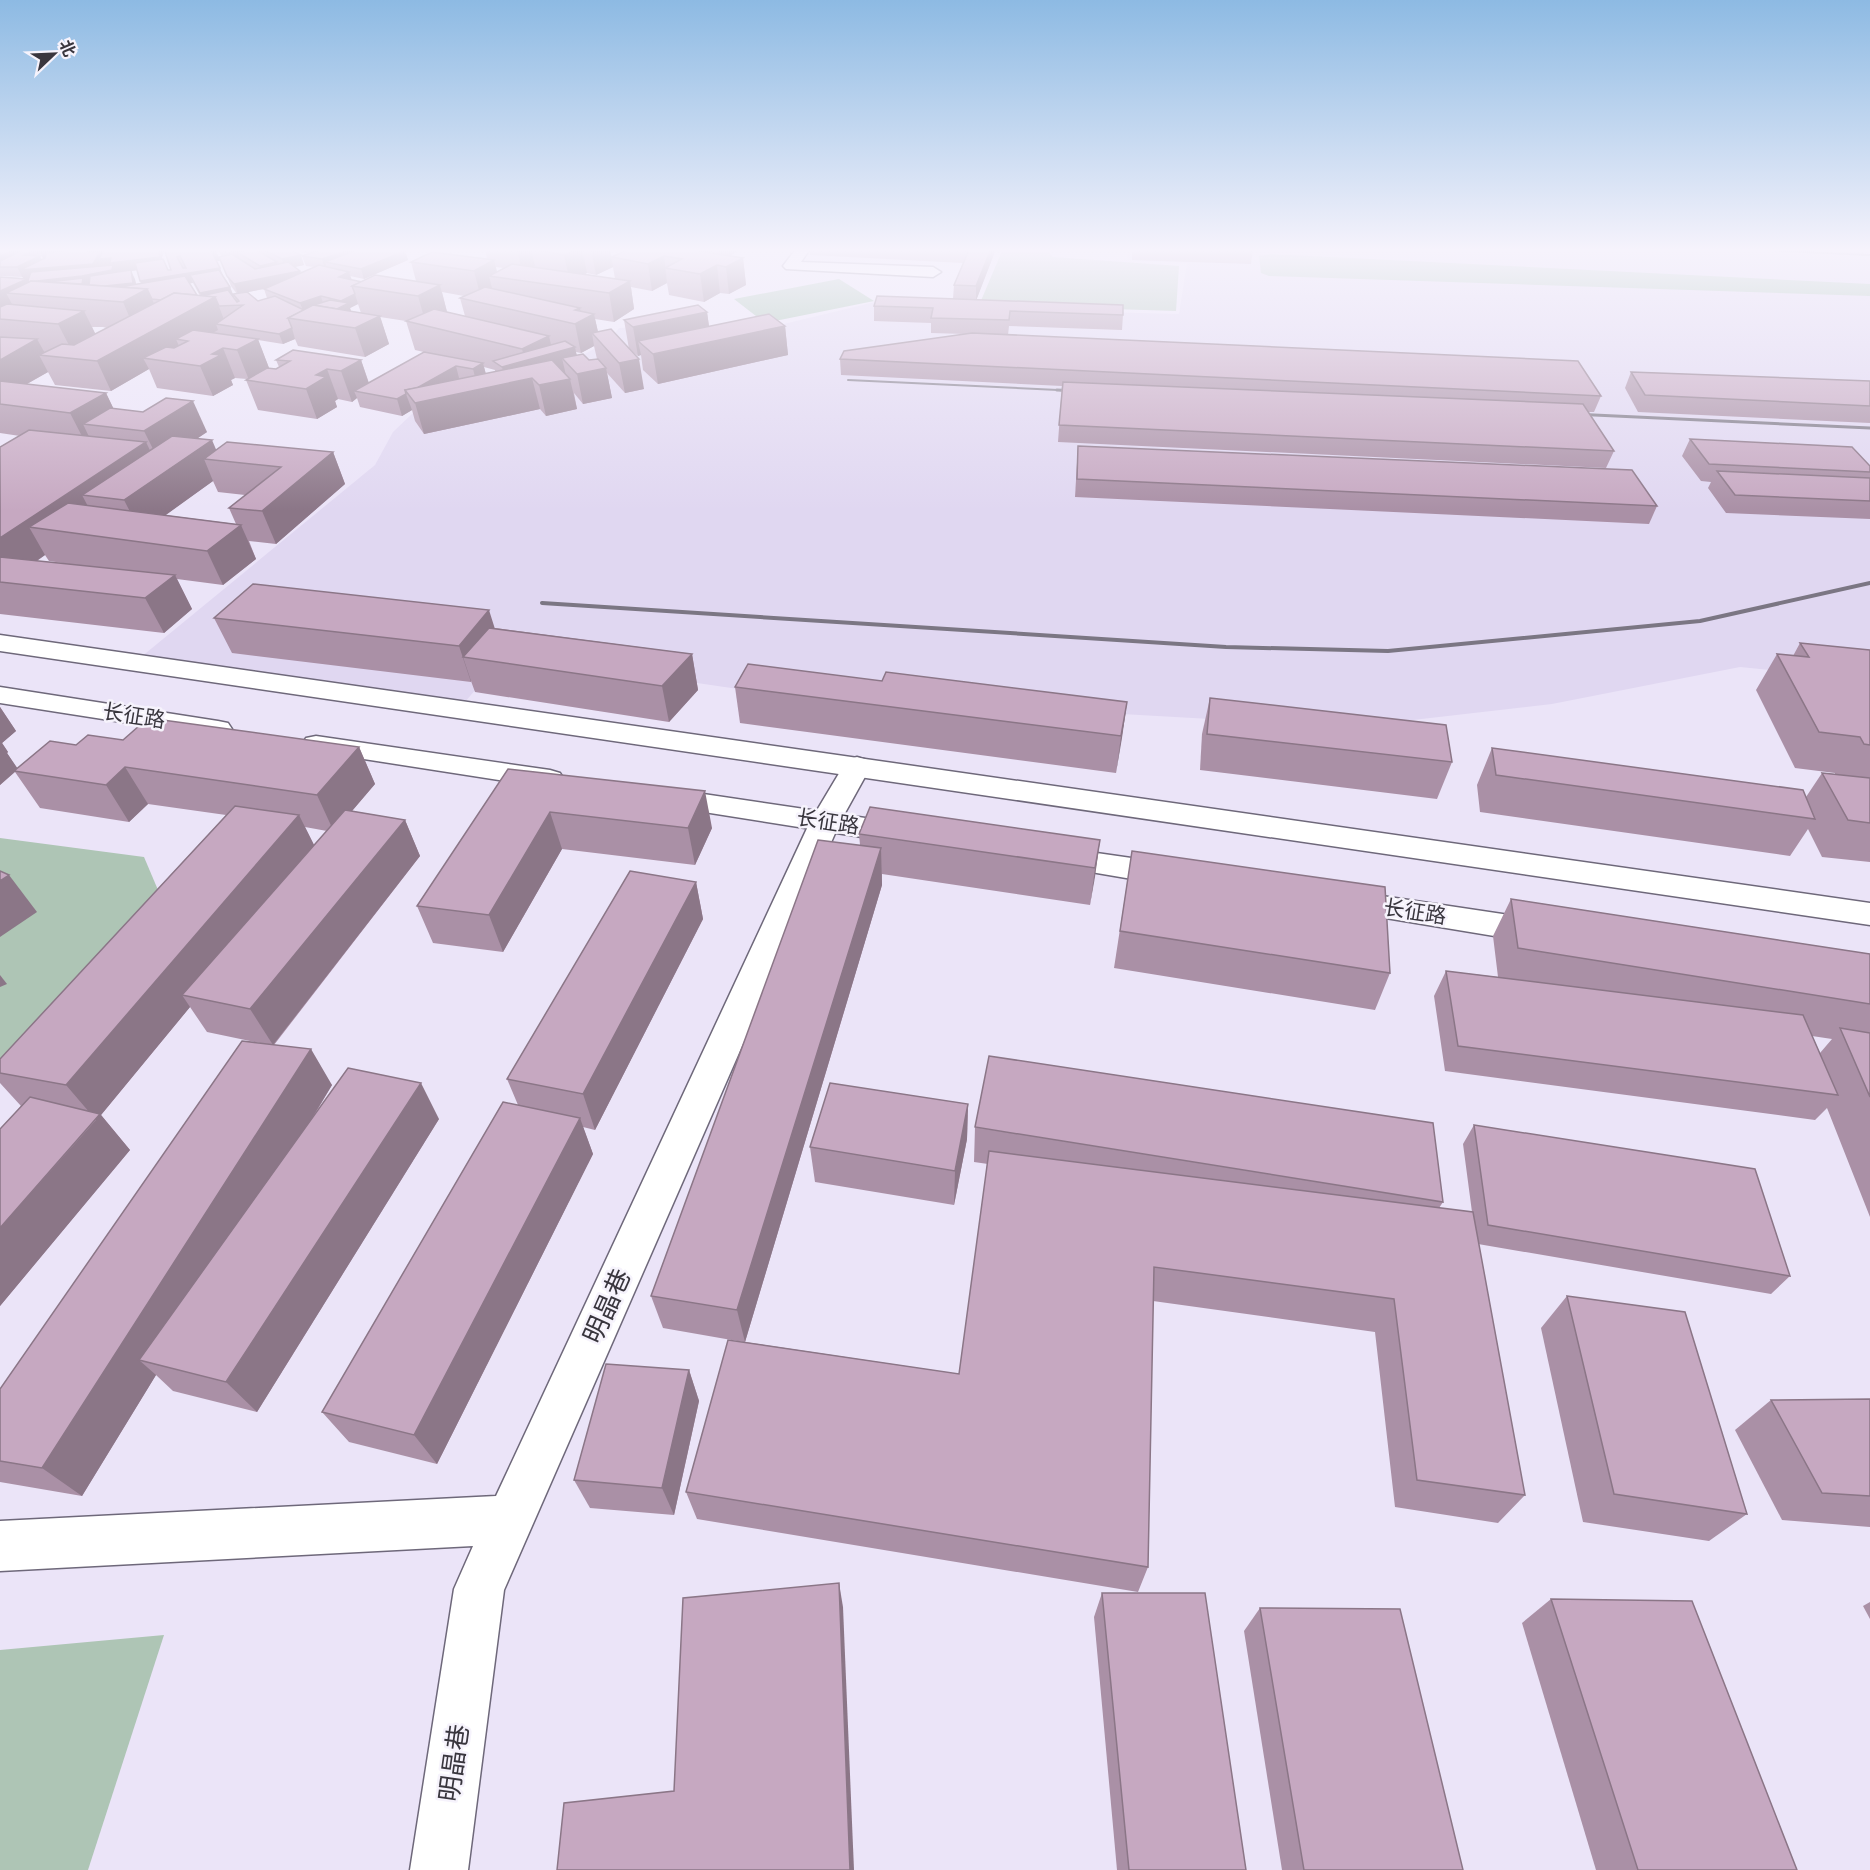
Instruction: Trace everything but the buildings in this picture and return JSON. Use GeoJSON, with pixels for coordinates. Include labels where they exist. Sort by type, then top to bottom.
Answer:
{"type":"FeatureCollection","features":[{"type":"Feature","properties":{"kind":"main road"},"geometry":{"type":"LineString","coordinates":[[0,643],[1870,914]]}},
{"type":"Feature","properties":{"kind":"main road","name":"长征路"},"geometry":{"type":"LineString","coordinates":[[0,695],[244,733]]}},
{"type":"Feature","properties":{"kind":"main road"},"geometry":{"type":"LineString","coordinates":[[292,740],[576,783]]}},
{"type":"Feature","properties":{"kind":"main road","name":"明晶巷"},"geometry":{"type":"LineString","coordinates":[[439,1870],[479,1589],[825,822],[856,766]]}},
{"type":"Feature","properties":{"kind":"main road","name":"长征路"},"geometry":{"type":"LineString","coordinates":[[636,793],[931,838]]}},
{"type":"Feature","properties":{"kind":"main road"},"geometry":{"type":"LineString","coordinates":[[1025,852],[1201,879]]}},
{"type":"Feature","properties":{"kind":"main road","name":"长征路"},"geometry":{"type":"LineString","coordinates":[[1318,897],[1565,935]]}},
{"type":"Feature","properties":{"kind":"main road"},"geometry":{"type":"LineString","coordinates":[[0,1546],[510,1520]]}},
{"type":"Feature","properties":{"kind":"shaded area"},"geometry":{"type":"Polygon","coordinates":[[[613,336],[712,336],[717,340],[733,336],[1870,336],[1870,680],[1740,667],[1552,704],[1352,727],[772,694],[505,655],[459,709],[135,662],[375,465],[393,432],[413,413],[534,381],[609,341],[613,336]]]}},
{"type":"Feature","properties":{"kind":"green space"},"geometry":{"type":"Polygon","coordinates":[[[0,838],[144,857],[158,890],[0,1072],[0,838]]]}},
{"type":"Feature","properties":{"kind":"green space"},"geometry":{"type":"Polygon","coordinates":[[[164,1635],[88,1870],[0,1870],[0,1650],[164,1635]]]}},
{"type":"Feature","properties":{"kind":"railway"},"geometry":{"type":"LineString","coordinates":[[848,380],[1079,391],[1057,390]]}},
{"type":"Feature","properties":{"kind":"railway"},"geometry":{"type":"LineString","coordinates":[[1573,414],[1870,428]]}},
{"type":"Feature","properties":{"kind":"railway"},"geometry":{"type":"LineString","coordinates":[[542,603],[1226,647],[1388,651],[1700,621],[1870,583]]}}]}
